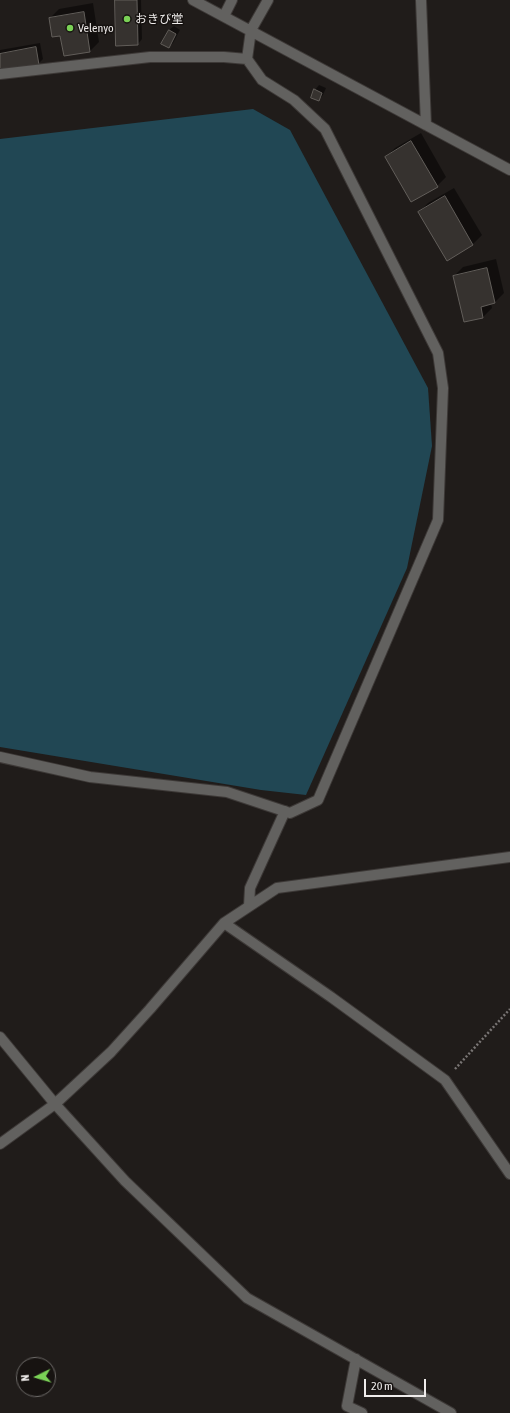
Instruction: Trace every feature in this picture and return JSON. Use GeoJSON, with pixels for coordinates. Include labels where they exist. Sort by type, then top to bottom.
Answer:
{"type":"FeatureCollection","features":[{"type":"Feature","properties":{"kind":"street"},"geometry":{"type":"LineString","coordinates":[[193,0],[510,170]]}},
{"type":"Feature","properties":{"kind":"street"},"geometry":{"type":"LineString","coordinates":[[224,16],[232,0]]}},
{"type":"Feature","properties":{"kind":"street"},"geometry":{"type":"LineString","coordinates":[[0,757],[90,777],[227,792],[290,813],[318,800],[438,520],[443,388],[438,353],[325,129],[294,100],[262,80],[247,59],[251,30],[268,0]]}},
{"type":"Feature","properties":{"kind":"street"},"geometry":{"type":"LineString","coordinates":[[421,0],[426,125]]}},
{"type":"Feature","properties":{"kind":"street"},"geometry":{"type":"LineString","coordinates":[[0,74],[150,57],[247,59]]}},
{"type":"Feature","properties":{"kind":"street"},"geometry":{"type":"LineString","coordinates":[[249,906],[250,888],[285,811]]}},
{"type":"Feature","properties":{"kind":"street"},"geometry":{"type":"LineString","coordinates":[[0,1144],[55,1104],[111,1052],[224,923],[277,888],[510,857]]}},
{"type":"Feature","properties":{"kind":"street"},"geometry":{"type":"LineString","coordinates":[[224,923],[331,997],[445,1080],[510,1174]]}},
{"type":"Feature","properties":{"kind":"street"},"geometry":{"type":"LineString","coordinates":[[0,1037],[55,1104],[125,1181],[247,1298],[451,1413]]}},
{"type":"Feature","properties":{"kind":"street"},"geometry":{"type":"LineString","coordinates":[[356,1359],[348,1406],[362,1413]]}},
{"type":"Feature","properties":{"kind":"path"},"geometry":{"type":"LineString","coordinates":[[445,1080],[510,1009]]}},
{"type":"Feature","properties":{"kind":"water"},"geometry":{"type":"Polygon","coordinates":[[[253,109],[290,130],[428,388],[432,446],[407,568],[306,795],[261,790],[0,747],[0,139],[253,109]]]}},
{"type":"Feature","properties":{"kind":"building"},"geometry":{"type":"Polygon","coordinates":[[[115,0],[137,0],[138,45],[116,46],[115,0]]]}},
{"type":"Feature","properties":{"kind":"building"},"geometry":{"type":"Polygon","coordinates":[[[84,12],[90,52],[64,56],[60,36],[52,37],[49,18],[84,12]]]}},
{"type":"Feature","properties":{"kind":"building"},"geometry":{"type":"Polygon","coordinates":[[[169,30],[176,34],[169,48],[161,44],[169,30]]]}},
{"type":"Feature","properties":{"kind":"building"},"geometry":{"type":"Polygon","coordinates":[[[36,47],[39,65],[0,72],[0,54],[36,47]]]}},
{"type":"Feature","properties":{"kind":"building"},"geometry":{"type":"Polygon","coordinates":[[[314,89],[322,93],[319,101],[311,98],[314,89]]]}},
{"type":"Feature","properties":{"kind":"building"},"geometry":{"type":"Polygon","coordinates":[[[411,141],[438,187],[411,202],[385,157],[411,141]]]}},
{"type":"Feature","properties":{"kind":"building"},"geometry":{"type":"Polygon","coordinates":[[[445,196],[473,245],[447,261],[418,212],[445,196]]]}},
{"type":"Feature","properties":{"kind":"building"},"geometry":{"type":"Polygon","coordinates":[[[487,268],[495,303],[481,307],[483,318],[464,322],[453,276],[487,268]]]}},
{"type":"Feature","properties":{"kind":"place","name":"おきび堂"},"geometry":{"type":"Point","coordinates":[127,19]}},
{"type":"Feature","properties":{"kind":"place","name":"Velenyo"},"geometry":{"type":"Point","coordinates":[70,28]}}]}
